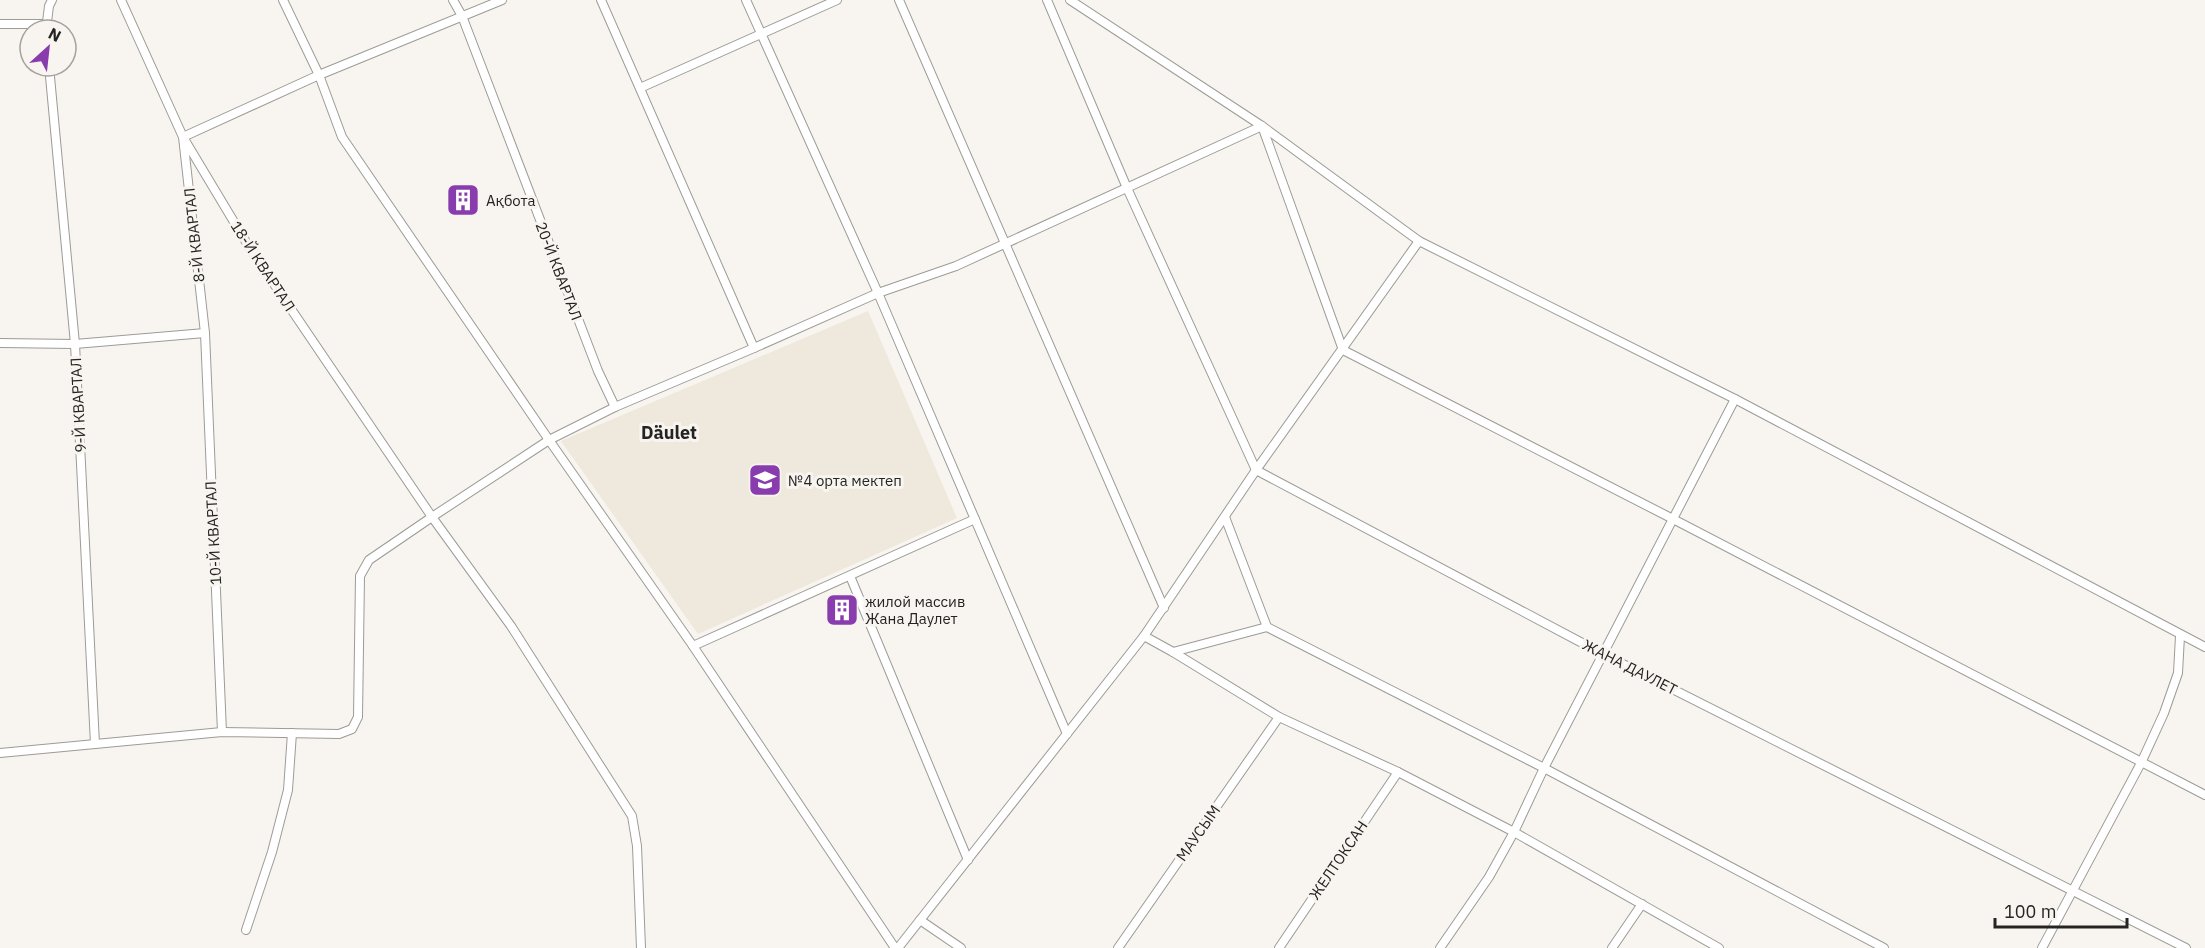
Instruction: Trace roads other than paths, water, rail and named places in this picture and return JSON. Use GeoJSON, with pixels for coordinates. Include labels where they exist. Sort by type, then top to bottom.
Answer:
{"type":"FeatureCollection","features":[{"type":"Feature","properties":{"kind":"street"},"geometry":{"type":"LineString","coordinates":[[47,18],[52,0]]}},
{"type":"Feature","properties":{"kind":"street","name":"18-Й КВАРТАЛ"},"geometry":{"type":"LineString","coordinates":[[121,0],[183,137],[249,247],[432,517],[511,626],[632,816],[637,846],[641,948]]}},
{"type":"Feature","properties":{"kind":"street"},"geometry":{"type":"LineString","coordinates":[[283,0],[319,75],[342,137],[693,646],[896,948],[1144,636],[1256,470],[1419,241]]}},
{"type":"Feature","properties":{"kind":"street","name":"20-Й КВАРТАЛ"},"geometry":{"type":"LineString","coordinates":[[453,0],[462,16],[586,340],[615,407]]}},
{"type":"Feature","properties":{"kind":"street"},"geometry":{"type":"LineString","coordinates":[[183,137],[319,75],[502,0]]}},
{"type":"Feature","properties":{"kind":"street"},"geometry":{"type":"LineString","coordinates":[[601,0],[754,348]]}},
{"type":"Feature","properties":{"kind":"street"},"geometry":{"type":"LineString","coordinates":[[747,0],[878,293],[1067,734]]}},
{"type":"Feature","properties":{"kind":"street"},"geometry":{"type":"LineString","coordinates":[[640,88],[837,0]]}},
{"type":"Feature","properties":{"kind":"street"},"geometry":{"type":"LineString","coordinates":[[899,0],[1164,608]]}},
{"type":"Feature","properties":{"kind":"street"},"geometry":{"type":"LineString","coordinates":[[1047,0],[1127,188],[1256,470]]}},
{"type":"Feature","properties":{"kind":"street"},"geometry":{"type":"LineString","coordinates":[[1070,0],[1262,126],[1419,241],[1735,399],[2180,636],[2205,647]]}},
{"type":"Feature","properties":{"kind":"street"},"geometry":{"type":"LineString","coordinates":[[0,24],[18,25]]}},
{"type":"Feature","properties":{"kind":"street","name":"9-Й КВАРТАЛ"},"geometry":{"type":"LineString","coordinates":[[50,78],[75,344],[95,744]]}},
{"type":"Feature","properties":{"kind":"street"},"geometry":{"type":"LineString","coordinates":[[0,753],[222,732],[339,734],[352,729],[358,717],[360,576],[369,560],[432,517],[549,440],[615,407],[878,293],[956,267],[1262,126]]}},
{"type":"Feature","properties":{"kind":"street"},"geometry":{"type":"LineString","coordinates":[[1262,126],[1343,350],[2205,795]]}},
{"type":"Feature","properties":{"kind":"street","name":"8-Й КВАРТАЛ"},"geometry":{"type":"LineString","coordinates":[[183,137],[205,333]]}},
{"type":"Feature","properties":{"kind":"street"},"geometry":{"type":"LineString","coordinates":[[0,343],[75,344],[205,333]]}},
{"type":"Feature","properties":{"kind":"street","name":"10-Й КВАРТАЛ"},"geometry":{"type":"LineString","coordinates":[[205,333],[222,732]]}},
{"type":"Feature","properties":{"kind":"street"},"geometry":{"type":"LineString","coordinates":[[1440,948],[1489,877],[1514,832],[1544,768],[1735,399]]}},
{"type":"Feature","properties":{"kind":"street","name":"ЖАНА ДАУЛЕТ"},"geometry":{"type":"LineString","coordinates":[[1256,470],[1603,654],[2186,948]]}},
{"type":"Feature","properties":{"kind":"street"},"geometry":{"type":"LineString","coordinates":[[1225,517],[1267,627]]}},
{"type":"Feature","properties":{"kind":"street"},"geometry":{"type":"LineString","coordinates":[[693,646],[975,519]]}},
{"type":"Feature","properties":{"kind":"street"},"geometry":{"type":"LineString","coordinates":[[850,576],[968,860]]}},
{"type":"Feature","properties":{"kind":"street"},"geometry":{"type":"LineString","coordinates":[[1173,652],[1267,627],[1544,768],[1884,948]]}},
{"type":"Feature","properties":{"kind":"street"},"geometry":{"type":"LineString","coordinates":[[1144,636],[1279,717],[1398,772],[1514,832],[1719,948]]}},
{"type":"Feature","properties":{"kind":"street"},"geometry":{"type":"LineString","coordinates":[[2042,948],[2141,763],[2172,693],[2178,673],[2180,636]]}},
{"type":"Feature","properties":{"kind":"street","name":"МАУСЫМ"},"geometry":{"type":"LineString","coordinates":[[1118,948],[1279,717]]}},
{"type":"Feature","properties":{"kind":"street"},"geometry":{"type":"LineString","coordinates":[[246,930],[272,852],[288,790],[292,733]]}},
{"type":"Feature","properties":{"kind":"street","name":"ЖЕЛТОКСАН"},"geometry":{"type":"LineString","coordinates":[[1279,948],[1398,772]]}},
{"type":"Feature","properties":{"kind":"street"},"geometry":{"type":"LineString","coordinates":[[1612,948],[1642,904]]}},
{"type":"Feature","properties":{"kind":"street"},"geometry":{"type":"LineString","coordinates":[[920,920],[961,948]]}},
{"type":"Feature","properties":{"kind":"place","name":"Ақбота"},"geometry":{"type":"Point","coordinates":[463,200]}},
{"type":"Feature","properties":{"kind":"place","name":"№4 орта мектеп"},"geometry":{"type":"Point","coordinates":[765,480]}},
{"type":"Feature","properties":{"kind":"place","name":"жилой массив Жана Даулет"},"geometry":{"type":"Point","coordinates":[842,610]}},
{"type":"Feature","properties":{"kind":"district","name":"Däulet"},"geometry":{"type":"Point","coordinates":[669,432]}}]}
